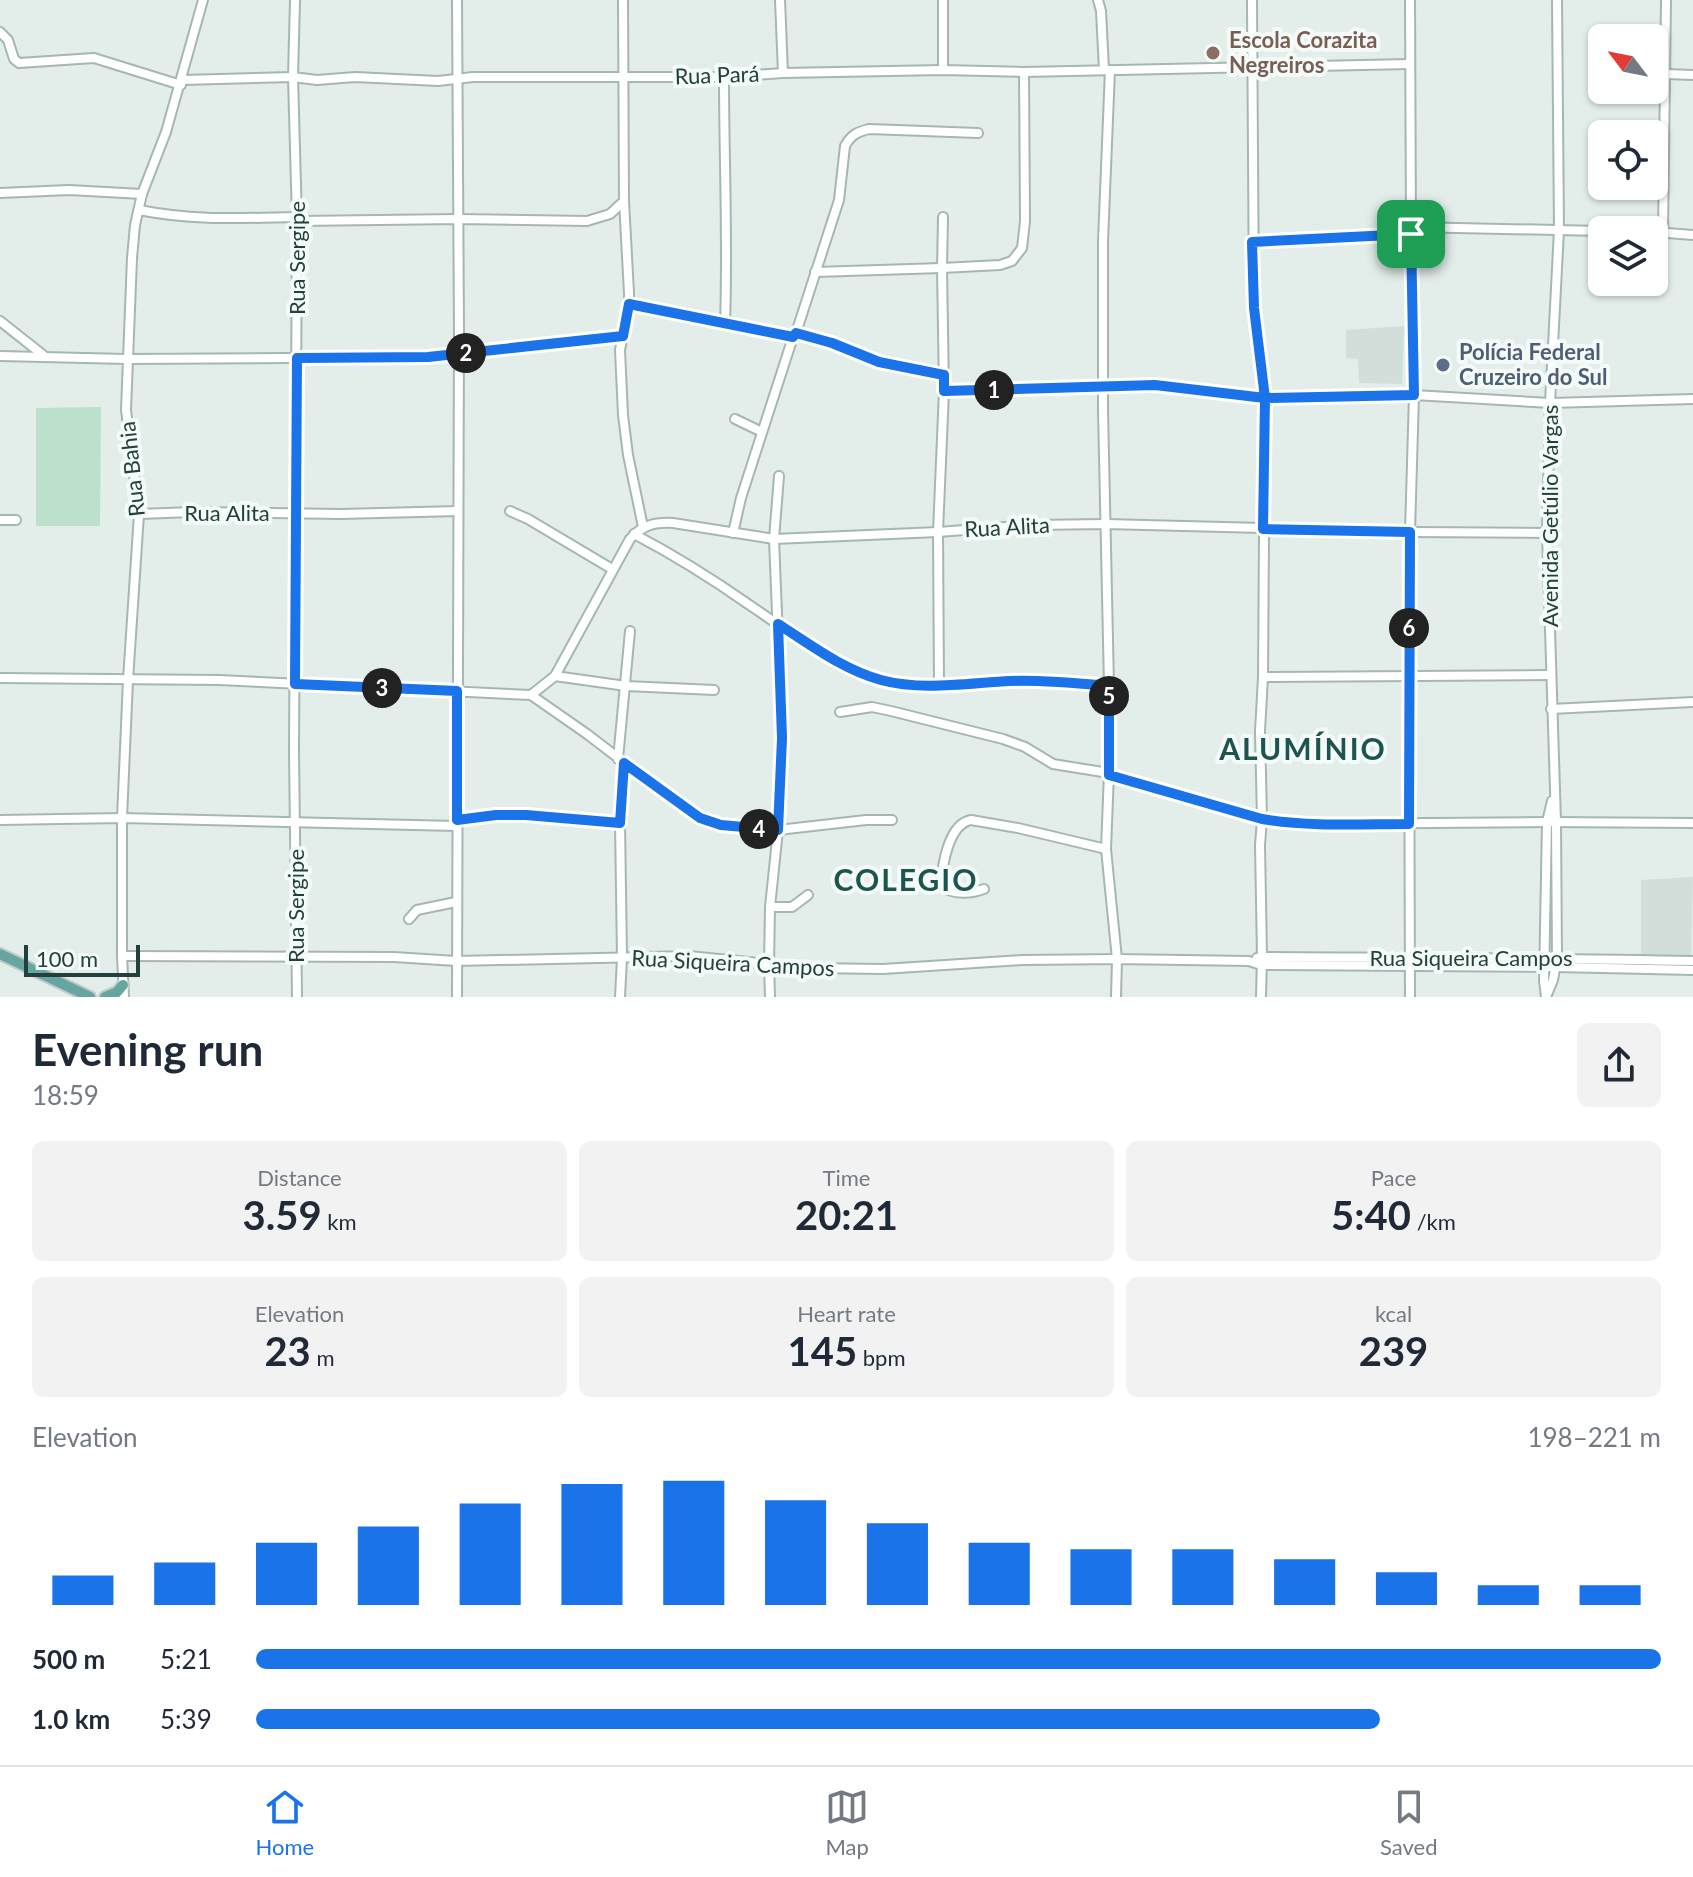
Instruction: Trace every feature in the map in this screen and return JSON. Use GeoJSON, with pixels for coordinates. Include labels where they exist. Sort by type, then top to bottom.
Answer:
{"type":"FeatureCollection","features":[{"type":"Feature","properties":{"kind":"main road"},"geometry":{"type":"LineString","coordinates":[[0,954],[90,997]]}},
{"type":"Feature","properties":{"kind":"main road"},"geometry":{"type":"LineString","coordinates":[[51,978],[79,997]]}},
{"type":"Feature","properties":{"kind":"main road"},"geometry":{"type":"LineString","coordinates":[[105,997],[117,992],[123,985]]}},
{"type":"Feature","properties":{"kind":"street","name":"Rua Bahia"},"geometry":{"type":"LineString","coordinates":[[124,997],[122,818],[139,514],[126,410],[132,258],[142,194],[166,132],[203,0]]}},
{"type":"Feature","properties":{"kind":"street","name":"Rua Sergipe"},"geometry":{"type":"LineString","coordinates":[[295,0],[297,997]]}},
{"type":"Feature","properties":{"kind":"street"},"geometry":{"type":"LineString","coordinates":[[457,0],[457,997]]}},
{"type":"Feature","properties":{"kind":"street"},"geometry":{"type":"LineString","coordinates":[[531,695],[555,676],[612,569],[634,534],[643,527],[628,455],[620,350],[629,304],[624,201],[623,0]]}},
{"type":"Feature","properties":{"kind":"street"},"geometry":{"type":"LineString","coordinates":[[780,0],[783,73]]}},
{"type":"Feature","properties":{"kind":"street"},"geometry":{"type":"LineString","coordinates":[[943,0],[943,70]]}},
{"type":"Feature","properties":{"kind":"street"},"geometry":{"type":"LineString","coordinates":[[1098,0],[1107,70],[1103,241],[1109,686],[1106,849],[1117,959],[1116,997]]}},
{"type":"Feature","properties":{"kind":"street"},"geometry":{"type":"LineString","coordinates":[[1252,0],[1254,308],[1265,398],[1260,731],[1261,997]]}},
{"type":"Feature","properties":{"kind":"street"},"geometry":{"type":"LineString","coordinates":[[1410,0],[1414,395],[1409,676],[1410,997]]}},
{"type":"Feature","properties":{"kind":"street","name":"Avenida Getúlio Vargas"},"geometry":{"type":"LineString","coordinates":[[1546,997],[1546,891],[1554,792],[1547,533],[1559,230],[1557,0]]}},
{"type":"Feature","properties":{"kind":"street"},"geometry":{"type":"LineString","coordinates":[[1666,0],[1666,24]]}},
{"type":"Feature","properties":{"kind":"street","name":"Rua Pará"},"geometry":{"type":"LineString","coordinates":[[0,32],[8,40],[14,59],[19,63],[94,58],[181,82],[293,77],[438,81],[458,78],[724,77],[783,73],[1024,72],[1410,64]]}},
{"type":"Feature","properties":{"kind":"street"},"geometry":{"type":"LineString","coordinates":[[815,272],[1000,265],[1012,261],[1023,242],[1025,221],[1024,72]]}},
{"type":"Feature","properties":{"kind":"street"},"geometry":{"type":"LineString","coordinates":[[1668,74],[1693,75]]}},
{"type":"Feature","properties":{"kind":"street"},"geometry":{"type":"LineString","coordinates":[[724,77],[725,324]]}},
{"type":"Feature","properties":{"kind":"street"},"geometry":{"type":"LineString","coordinates":[[1660,216],[1665,104]]}},
{"type":"Feature","properties":{"kind":"street"},"geometry":{"type":"LineString","coordinates":[[733,533],[762,432],[839,200],[845,146],[858,132],[869,129],[978,133]]}},
{"type":"Feature","properties":{"kind":"street"},"geometry":{"type":"LineString","coordinates":[[0,193],[69,190],[142,194]]}},
{"type":"Feature","properties":{"kind":"street"},"geometry":{"type":"LineString","coordinates":[[139,210],[173,217],[207,219],[587,221],[610,214],[624,201]]}},
{"type":"Feature","properties":{"kind":"street"},"geometry":{"type":"LineString","coordinates":[[939,685],[938,532],[944,391],[943,217]]}},
{"type":"Feature","properties":{"kind":"street"},"geometry":{"type":"LineString","coordinates":[[1252,242],[1411,231],[1588,231]]}},
{"type":"Feature","properties":{"kind":"street"},"geometry":{"type":"LineString","coordinates":[[1668,233],[1693,235]]}},
{"type":"Feature","properties":{"kind":"street"},"geometry":{"type":"LineString","coordinates":[[629,304],[832,343],[879,362],[944,375]]}},
{"type":"Feature","properties":{"kind":"street"},"geometry":{"type":"LineString","coordinates":[[0,321],[44,356]]}},
{"type":"Feature","properties":{"kind":"street"},"geometry":{"type":"LineString","coordinates":[[0,356],[127,359],[428,357],[623,336]]}},
{"type":"Feature","properties":{"kind":"street"},"geometry":{"type":"LineString","coordinates":[[944,391],[1155,385],[1265,398],[1414,395],[1550,403],[1693,399]]}},
{"type":"Feature","properties":{"kind":"street"},"geometry":{"type":"LineString","coordinates":[[735,419],[762,432]]}},
{"type":"Feature","properties":{"kind":"street"},"geometry":{"type":"LineString","coordinates":[[770,997],[770,907],[778,830],[782,738],[774,539],[779,476]]}},
{"type":"Feature","properties":{"kind":"street","name":"Rua Alita"},"geometry":{"type":"LineString","coordinates":[[139,514],[458,511]]}},
{"type":"Feature","properties":{"kind":"street"},"geometry":{"type":"LineString","coordinates":[[510,511],[612,569]]}},
{"type":"Feature","properties":{"kind":"street"},"geometry":{"type":"LineString","coordinates":[[0,520],[16,520]]}},
{"type":"Feature","properties":{"kind":"street","name":"Rua Alita"},"geometry":{"type":"LineString","coordinates":[[643,527],[657,522],[673,523],[774,539],[1106,524],[1547,533]]}},
{"type":"Feature","properties":{"kind":"street"},"geometry":{"type":"LineString","coordinates":[[634,534],[699,570],[819,652],[883,681],[939,685],[1049,681],[1109,686]]}},
{"type":"Feature","properties":{"kind":"street"},"geometry":{"type":"LineString","coordinates":[[620,997],[621,761],[630,631]]}},
{"type":"Feature","properties":{"kind":"street"},"geometry":{"type":"LineString","coordinates":[[1263,677],[1550,675]]}},
{"type":"Feature","properties":{"kind":"street"},"geometry":{"type":"LineString","coordinates":[[555,676],[626,686],[714,690]]}},
{"type":"Feature","properties":{"kind":"street"},"geometry":{"type":"LineString","coordinates":[[0,678],[172,679],[531,695],[700,818],[721,825],[778,830],[892,820]]}},
{"type":"Feature","properties":{"kind":"street"},"geometry":{"type":"LineString","coordinates":[[1551,709],[1693,702]]}},
{"type":"Feature","properties":{"kind":"street"},"geometry":{"type":"LineString","coordinates":[[840,712],[872,707],[1003,739],[1025,747],[1053,764],[1109,774],[1262,819],[1306,824],[1693,823]]}},
{"type":"Feature","properties":{"kind":"street"},"geometry":{"type":"LineString","coordinates":[[0,820],[122,818],[456,823],[496,815],[526,815],[620,823]]}},
{"type":"Feature","properties":{"kind":"street"},"geometry":{"type":"LineString","coordinates":[[984,889],[948,891],[941,886],[949,843],[954,832],[965,821],[1018,828],[1106,849]]}},
{"type":"Feature","properties":{"kind":"street","name":"Avenida Getúlio Vargas"},"geometry":{"type":"LineString","coordinates":[[1546,997],[1556,962],[1552,822]]}},
{"type":"Feature","properties":{"kind":"street"},"geometry":{"type":"LineString","coordinates":[[1546,891],[1556,891]]}},
{"type":"Feature","properties":{"kind":"street"},"geometry":{"type":"LineString","coordinates":[[770,907],[792,907],[808,895]]}},
{"type":"Feature","properties":{"kind":"street"},"geometry":{"type":"LineString","coordinates":[[409,919],[417,910],[456,902]]}},
{"type":"Feature","properties":{"kind":"street","name":"Rua Siqueira Campos"},"geometry":{"type":"LineString","coordinates":[[122,956],[394,957],[456,961],[689,956],[807,968],[883,969],[1008,961],[1117,959],[1410,963],[1693,961]]}},
{"type":"Feature","properties":{"kind":"street","name":"Rua Siqueira Campos"},"geometry":{"type":"LineString","coordinates":[[1556,962],[1693,970]]}},
{"type":"Feature","properties":{"kind":"shaded area"},"geometry":{"type":"Polygon","coordinates":[[[1404,326],[1402,384],[1359,383],[1358,359],[1346,358],[1346,330],[1404,326]]]}},
{"type":"Feature","properties":{"kind":"shaded area"},"geometry":{"type":"Polygon","coordinates":[[[1693,877],[1691,959],[1641,958],[1641,880],[1693,877]]]}},
{"type":"Feature","properties":{"kind":"green space"},"geometry":{"type":"Polygon","coordinates":[[[101,407],[100,526],[36,526],[36,408],[101,407]]]}},
{"type":"Feature","properties":{"kind":"place","name":"Escola Corazita Negreiros"},"geometry":{"type":"Point","coordinates":[1213,53]}},
{"type":"Feature","properties":{"kind":"place","name":"Polícia Federal Cruzeiro do Sul"},"geometry":{"type":"Point","coordinates":[1443,365]}},
{"type":"Feature","properties":{"kind":"district","name":"ALUMÍNIO"},"geometry":{"type":"Point","coordinates":[1303,750]}},
{"type":"Feature","properties":{"kind":"district","name":"COLEGIO"},"geometry":{"type":"Point","coordinates":[906,881]}},
{"type":"Feature","properties":{"kind":"route"},"geometry":{"type":"LineString","coordinates":[[1411,234],[1252,242],[1254,308],[1265,398],[1263,529],[1410,532],[1409,824],[1306,824],[1262,819],[1109,775],[1109,686],[1049,681],[939,685],[883,681],[819,652],[778,624],[782,738],[778,830],[709,822],[681,806],[624,763],[620,823],[526,815],[457,820],[457,691],[295,684],[297,358],[428,357],[623,336],[629,304],[793,337],[796,333],[832,343],[879,362],[944,375],[944,391],[1155,385],[1265,398],[1414,395],[1411,234]]}}]}
